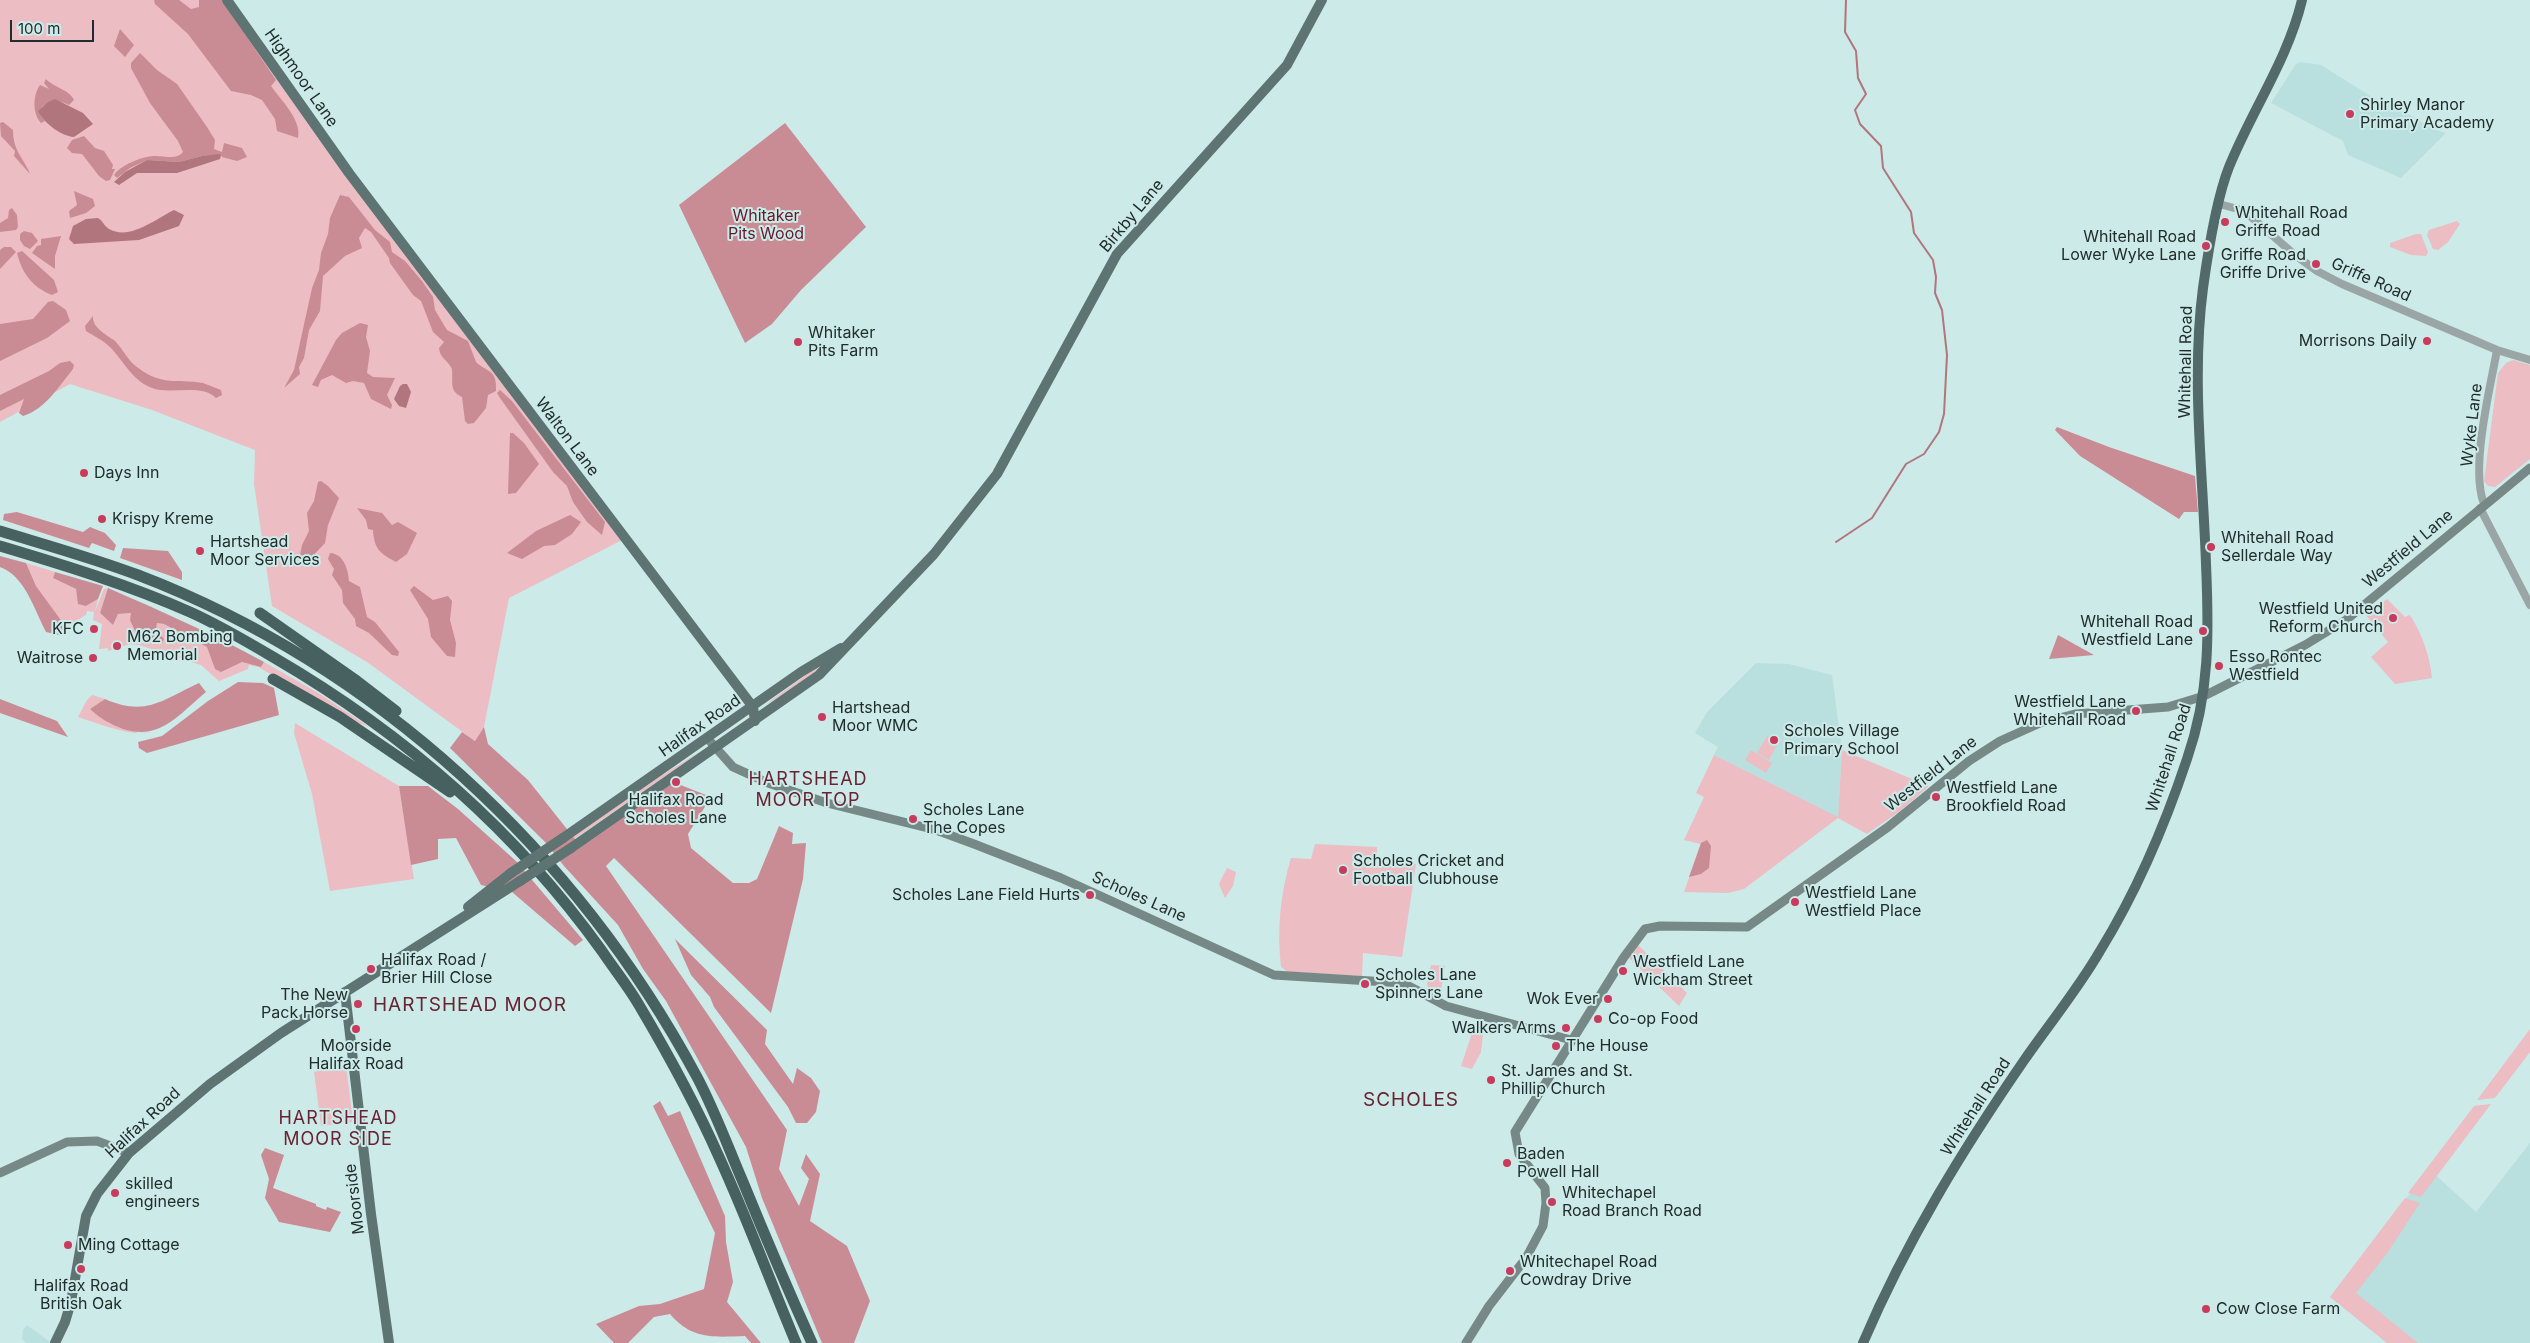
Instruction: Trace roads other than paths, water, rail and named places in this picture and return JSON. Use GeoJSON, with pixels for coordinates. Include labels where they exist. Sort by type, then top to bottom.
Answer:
{"type":"FeatureCollection","features":[{"type":"Feature","properties":{"kind":"highway","name":"Whitehall Road"},"geometry":{"type":"LineString","coordinates":[[1862,1343],[1887,1285],[1925,1214],[2024,1060],[2100,952],[2122,911],[2166,817],[2194,740],[2204,696],[2208,662],[2208,598],[2200,430],[2199,338],[2203,287],[2213,226],[2228,168],[2292,37],[2302,0]]}},
{"type":"Feature","properties":{"kind":"highway"},"geometry":{"type":"LineString","coordinates":[[0,531],[138,575],[217,610],[303,657],[337,678],[402,724],[494,804],[538,850],[617,950],[661,1017],[697,1077],[720,1124],[812,1343]]}},
{"type":"Feature","properties":{"kind":"highway"},"geometry":{"type":"LineString","coordinates":[[0,546],[90,573],[159,599],[192,613],[241,638],[326,688],[372,721],[456,788],[497,828],[555,891],[638,1002],[688,1092],[720,1158],[796,1343]]}},
{"type":"Feature","properties":{"kind":"highway"},"geometry":{"type":"LineString","coordinates":[[260,613],[386,703],[415,727],[443,758]]}},
{"type":"Feature","properties":{"kind":"highway"},"geometry":{"type":"LineString","coordinates":[[272,679],[340,717],[381,743],[497,828]]}},
{"type":"Feature","properties":{"kind":"main road","name":"Highmoor Lane"},"geometry":{"type":"LineString","coordinates":[[227,0],[349,173]]}},
{"type":"Feature","properties":{"kind":"main road","name":"Birkby Lane"},"geometry":{"type":"LineString","coordinates":[[997,474],[1117,254],[1287,65],[1322,0]]}},
{"type":"Feature","properties":{"kind":"main road","name":"Walton Lane"},"geometry":{"type":"LineString","coordinates":[[349,173],[753,707],[755,721]]}},
{"type":"Feature","properties":{"kind":"main road","name":"Westfield Lane"},"geometry":{"type":"LineString","coordinates":[[1572,1040],[1624,957],[1645,929],[1660,926],[1747,927],[1895,822],[1969,761],[2000,741],[2040,724],[2075,714],[2168,707],[2204,696],[2328,632],[2378,594],[2530,468]]}},
{"type":"Feature","properties":{"kind":"main road","name":"Halifax Road"},"geometry":{"type":"LineString","coordinates":[[55,1343],[65,1322],[71,1302],[86,1216],[97,1194],[129,1153],[210,1084],[281,1032],[571,848],[630,805],[793,696],[819,675],[854,640],[934,554],[997,474]]}},
{"type":"Feature","properties":{"kind":"main road","name":"Halifax Road"},"geometry":{"type":"LineString","coordinates":[[441,930],[511,873],[708,739],[801,672],[854,640]]}},
{"type":"Feature","properties":{"kind":"main road"},"geometry":{"type":"LineString","coordinates":[[753,707],[761,709],[770,707],[793,696]]}},
{"type":"Feature","properties":{"kind":"main road","name":"Scholes Lane"},"geometry":{"type":"LineString","coordinates":[[708,739],[733,767],[768,783],[810,798],[936,830],[974,844],[1061,878],[1274,975],[1403,983],[1446,1006],[1572,1040]]}},
{"type":"Feature","properties":{"kind":"main road","name":"Moorside"},"geometry":{"type":"LineString","coordinates":[[345,992],[371,1214],[390,1343]]}},
{"type":"Feature","properties":{"kind":"main road"},"geometry":{"type":"LineString","coordinates":[[1466,1343],[1489,1306],[1526,1258],[1541,1231],[1546,1208],[1545,1188],[1519,1154],[1515,1132],[1572,1040]]}},
{"type":"Feature","properties":{"kind":"main road"},"geometry":{"type":"LineString","coordinates":[[0,1173],[67,1142],[97,1141],[129,1153]]}},
{"type":"Feature","properties":{"kind":"street","name":"Griffe Road"},"geometry":{"type":"LineString","coordinates":[[2220,204],[2238,209],[2250,216],[2295,255],[2323,274],[2356,292],[2497,350],[2530,360]]}},
{"type":"Feature","properties":{"kind":"street","name":"Wyke Lane"},"geometry":{"type":"LineString","coordinates":[[2497,350],[2479,466],[2479,492],[2482,506],[2530,606]]}},
{"type":"Feature","properties":{"kind":"waterway"},"geometry":{"type":"LineString","coordinates":[[1836,542],[1872,518],[1906,464],[1924,454],[1939,432],[1944,414],[1947,355],[1942,310],[1935,293],[1936,277],[1933,260],[1914,233],[1911,212],[1883,168],[1881,146],[1860,124],[1855,110],[1866,94],[1858,78],[1856,51],[1845,32],[1846,0]]}},
{"type":"Feature","properties":{"kind":"place","name":"Shirley Manor Primary Academy"},"geometry":{"type":"Point","coordinates":[2350,114]}},
{"type":"Feature","properties":{"kind":"place","name":"Whitehall Road Griffe Road"},"geometry":{"type":"Point","coordinates":[2225,222]}},
{"type":"Feature","properties":{"kind":"place","name":"Whitehall Road Lower Wyke Lane"},"geometry":{"type":"Point","coordinates":[2206,246]}},
{"type":"Feature","properties":{"kind":"place","name":"Griffe Road Griffe Drive"},"geometry":{"type":"Point","coordinates":[2316,264]}},
{"type":"Feature","properties":{"kind":"place","name":"Morrisons Daily"},"geometry":{"type":"Point","coordinates":[2427,341]}},
{"type":"Feature","properties":{"kind":"place","name":"Whitaker Pits Farm"},"geometry":{"type":"Point","coordinates":[798,342]}},
{"type":"Feature","properties":{"kind":"place","name":"Days Inn"},"geometry":{"type":"Point","coordinates":[84,473]}},
{"type":"Feature","properties":{"kind":"place","name":"Krispy Kreme"},"geometry":{"type":"Point","coordinates":[102,519]}},
{"type":"Feature","properties":{"kind":"place","name":"Whitehall Road Sellerdale Way"},"geometry":{"type":"Point","coordinates":[2211,547]}},
{"type":"Feature","properties":{"kind":"place","name":"Hartshead Moor Services"},"geometry":{"type":"Point","coordinates":[200,551]}},
{"type":"Feature","properties":{"kind":"place","name":"Westfield United Reform Church"},"geometry":{"type":"Point","coordinates":[2393,618]}},
{"type":"Feature","properties":{"kind":"place","name":"KFC"},"geometry":{"type":"Point","coordinates":[94,629]}},
{"type":"Feature","properties":{"kind":"place","name":"Whitehall Road Westfield Lane"},"geometry":{"type":"Point","coordinates":[2203,631]}},
{"type":"Feature","properties":{"kind":"place","name":"M62 Bombing Memorial"},"geometry":{"type":"Point","coordinates":[117,646]}},
{"type":"Feature","properties":{"kind":"place","name":"Waitrose"},"geometry":{"type":"Point","coordinates":[93,658]}},
{"type":"Feature","properties":{"kind":"place","name":"Esso Rontec Westfield"},"geometry":{"type":"Point","coordinates":[2219,666]}},
{"type":"Feature","properties":{"kind":"place","name":"Westfield Lane Whitehall Road"},"geometry":{"type":"Point","coordinates":[2136,711]}},
{"type":"Feature","properties":{"kind":"place","name":"Hartshead Moor WMC"},"geometry":{"type":"Point","coordinates":[822,717]}},
{"type":"Feature","properties":{"kind":"place","name":"Scholes Village Primary School"},"geometry":{"type":"Point","coordinates":[1774,740]}},
{"type":"Feature","properties":{"kind":"place","name":"Halifax Road Scholes Lane"},"geometry":{"type":"Point","coordinates":[676,782]}},
{"type":"Feature","properties":{"kind":"place","name":"Westfield Lane Brookfield Road"},"geometry":{"type":"Point","coordinates":[1936,797]}},
{"type":"Feature","properties":{"kind":"place","name":"Scholes Lane The Copes"},"geometry":{"type":"Point","coordinates":[913,819]}},
{"type":"Feature","properties":{"kind":"place","name":"Scholes Cricket and Football Clubhouse"},"geometry":{"type":"Point","coordinates":[1343,870]}},
{"type":"Feature","properties":{"kind":"place","name":"Scholes Lane Field Hurts"},"geometry":{"type":"Point","coordinates":[1090,895]}},
{"type":"Feature","properties":{"kind":"place","name":"Westfield Lane Westfield Place"},"geometry":{"type":"Point","coordinates":[1795,902]}},
{"type":"Feature","properties":{"kind":"place","name":"Halifax Road / Brier Hill Close"},"geometry":{"type":"Point","coordinates":[371,969]}},
{"type":"Feature","properties":{"kind":"place","name":"Westfield Lane Wickham Street"},"geometry":{"type":"Point","coordinates":[1623,971]}},
{"type":"Feature","properties":{"kind":"place","name":"Scholes Lane Spinners Lane"},"geometry":{"type":"Point","coordinates":[1365,984]}},
{"type":"Feature","properties":{"kind":"place","name":"Wok Ever"},"geometry":{"type":"Point","coordinates":[1608,999]}},
{"type":"Feature","properties":{"kind":"place","name":"The New Pack Horse"},"geometry":{"type":"Point","coordinates":[358,1004]}},
{"type":"Feature","properties":{"kind":"place","name":"Co-op Food"},"geometry":{"type":"Point","coordinates":[1598,1019]}},
{"type":"Feature","properties":{"kind":"place","name":"Walkers Arms"},"geometry":{"type":"Point","coordinates":[1566,1028]}},
{"type":"Feature","properties":{"kind":"place","name":"Moorside Halifax Road"},"geometry":{"type":"Point","coordinates":[356,1029]}},
{"type":"Feature","properties":{"kind":"place","name":"The House"},"geometry":{"type":"Point","coordinates":[1556,1046]}},
{"type":"Feature","properties":{"kind":"place","name":"St. James and St. Phillip Church"},"geometry":{"type":"Point","coordinates":[1491,1080]}},
{"type":"Feature","properties":{"kind":"place","name":"Baden Powell Hall"},"geometry":{"type":"Point","coordinates":[1507,1163]}},
{"type":"Feature","properties":{"kind":"place","name":"skilled engineers"},"geometry":{"type":"Point","coordinates":[115,1193]}},
{"type":"Feature","properties":{"kind":"place","name":"Whitechapel Road Branch Road"},"geometry":{"type":"Point","coordinates":[1552,1202]}},
{"type":"Feature","properties":{"kind":"place","name":"Ming Cottage"},"geometry":{"type":"Point","coordinates":[68,1245]}},
{"type":"Feature","properties":{"kind":"place","name":"Halifax Road British Oak"},"geometry":{"type":"Point","coordinates":[81,1269]}},
{"type":"Feature","properties":{"kind":"place","name":"Whitechapel Road Cowdray Drive"},"geometry":{"type":"Point","coordinates":[1510,1271]}},
{"type":"Feature","properties":{"kind":"place","name":"Cow Close Farm"},"geometry":{"type":"Point","coordinates":[2206,1309]}},
{"type":"Feature","properties":{"kind":"district","name":"HARTSHEAD MOOR TOP"},"geometry":{"type":"Point","coordinates":[808,790]}},
{"type":"Feature","properties":{"kind":"district","name":"HARTSHEAD MOOR"},"geometry":{"type":"Point","coordinates":[470,1005]}},
{"type":"Feature","properties":{"kind":"district","name":"SCHOLES"},"geometry":{"type":"Point","coordinates":[1411,1100]}},
{"type":"Feature","properties":{"kind":"district","name":"HARTSHEAD MOOR SIDE"},"geometry":{"type":"Point","coordinates":[338,1129]}},
{"type":"Feature","properties":{"kind":"park label","name":"Whitaker Pits Wood"},"geometry":{"type":"Point","coordinates":[766,225]}}]}
